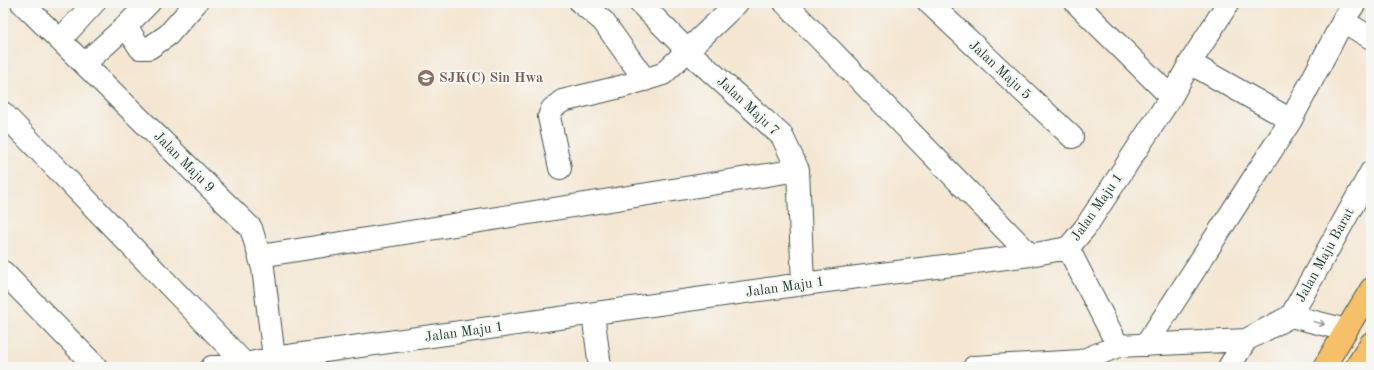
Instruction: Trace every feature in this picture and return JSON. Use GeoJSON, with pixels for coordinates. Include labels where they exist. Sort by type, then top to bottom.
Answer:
{"type":"FeatureCollection","features":[{"type":"Feature","properties":{"kind":"main road"},"geometry":{"type":"LineString","coordinates":[[1324,367],[1371,289]]}},
{"type":"Feature","properties":{"kind":"street","name":"Jalan Maju 9"},"geometry":{"type":"LineString","coordinates":[[22,3],[250,228],[263,268],[274,358]]}},
{"type":"Feature","properties":{"kind":"street"},"geometry":{"type":"LineString","coordinates":[[60,40],[94,3]]}},
{"type":"Feature","properties":{"kind":"street"},"geometry":{"type":"LineString","coordinates":[[84,64],[126,26],[148,3]]}},
{"type":"Feature","properties":{"kind":"street"},"geometry":{"type":"LineString","coordinates":[[126,26],[140,48],[149,48],[168,35],[196,3]]}},
{"type":"Feature","properties":{"kind":"street"},"geometry":{"type":"LineString","coordinates":[[581,3],[603,21],[645,80]]}},
{"type":"Feature","properties":{"kind":"street","name":"Jalan Maju 7"},"geometry":{"type":"LineString","coordinates":[[640,3],[688,51],[782,136],[798,170],[803,284]]}},
{"type":"Feature","properties":{"kind":"street"},"geometry":{"type":"LineString","coordinates":[[560,168],[549,117],[552,109],[562,101],[663,74],[737,3]]}},
{"type":"Feature","properties":{"kind":"street"},"geometry":{"type":"LineString","coordinates":[[785,3],[1030,255]]}},
{"type":"Feature","properties":{"kind":"street","name":"Jalan Maju 5"},"geometry":{"type":"LineString","coordinates":[[929,3],[1072,137]]}},
{"type":"Feature","properties":{"kind":"street"},"geometry":{"type":"LineString","coordinates":[[1076,3],[1171,97]]}},
{"type":"Feature","properties":{"kind":"street","name":"Jalan Maju 1"},"geometry":{"type":"LineString","coordinates":[[212,367],[245,364],[274,358],[803,284],[1030,255],[1068,248],[1085,228],[1171,97],[1190,63],[1228,3]]}},
{"type":"Feature","properties":{"kind":"street"},"geometry":{"type":"LineString","coordinates":[[1146,345],[1290,120],[1343,21],[1355,3]]}},
{"type":"Feature","properties":{"kind":"street"},"geometry":{"type":"LineString","coordinates":[[1343,21],[1371,38]]}},
{"type":"Feature","properties":{"kind":"street"},"geometry":{"type":"LineString","coordinates":[[1190,63],[1290,120]]}},
{"type":"Feature","properties":{"kind":"street"},"geometry":{"type":"LineString","coordinates":[[3,113],[245,364]]}},
{"type":"Feature","properties":{"kind":"street"},"geometry":{"type":"LineString","coordinates":[[260,256],[798,170]]}},
{"type":"Feature","properties":{"kind":"street","name":"Jalan Maju Barat"},"geometry":{"type":"LineString","coordinates":[[1291,316],[1371,172]]}},
{"type":"Feature","properties":{"kind":"street"},"geometry":{"type":"LineString","coordinates":[[1068,248],[1118,346]]}},
{"type":"Feature","properties":{"kind":"street"},"geometry":{"type":"LineString","coordinates":[[3,272],[96,367]]}},
{"type":"Feature","properties":{"kind":"street"},"geometry":{"type":"LineString","coordinates":[[593,314],[600,367]]}},
{"type":"Feature","properties":{"kind":"street"},"geometry":{"type":"LineString","coordinates":[[974,367],[1073,364],[1118,346],[1246,340],[1291,316],[1346,330]]}},
{"type":"Feature","properties":{"kind":"street"},"geometry":{"type":"LineString","coordinates":[[1229,367],[1246,340]]}},
{"type":"Feature","properties":{"kind":"place","name":"SJK(C) Sin Hwa"},"geometry":{"type":"Point","coordinates":[426,78]}}]}
